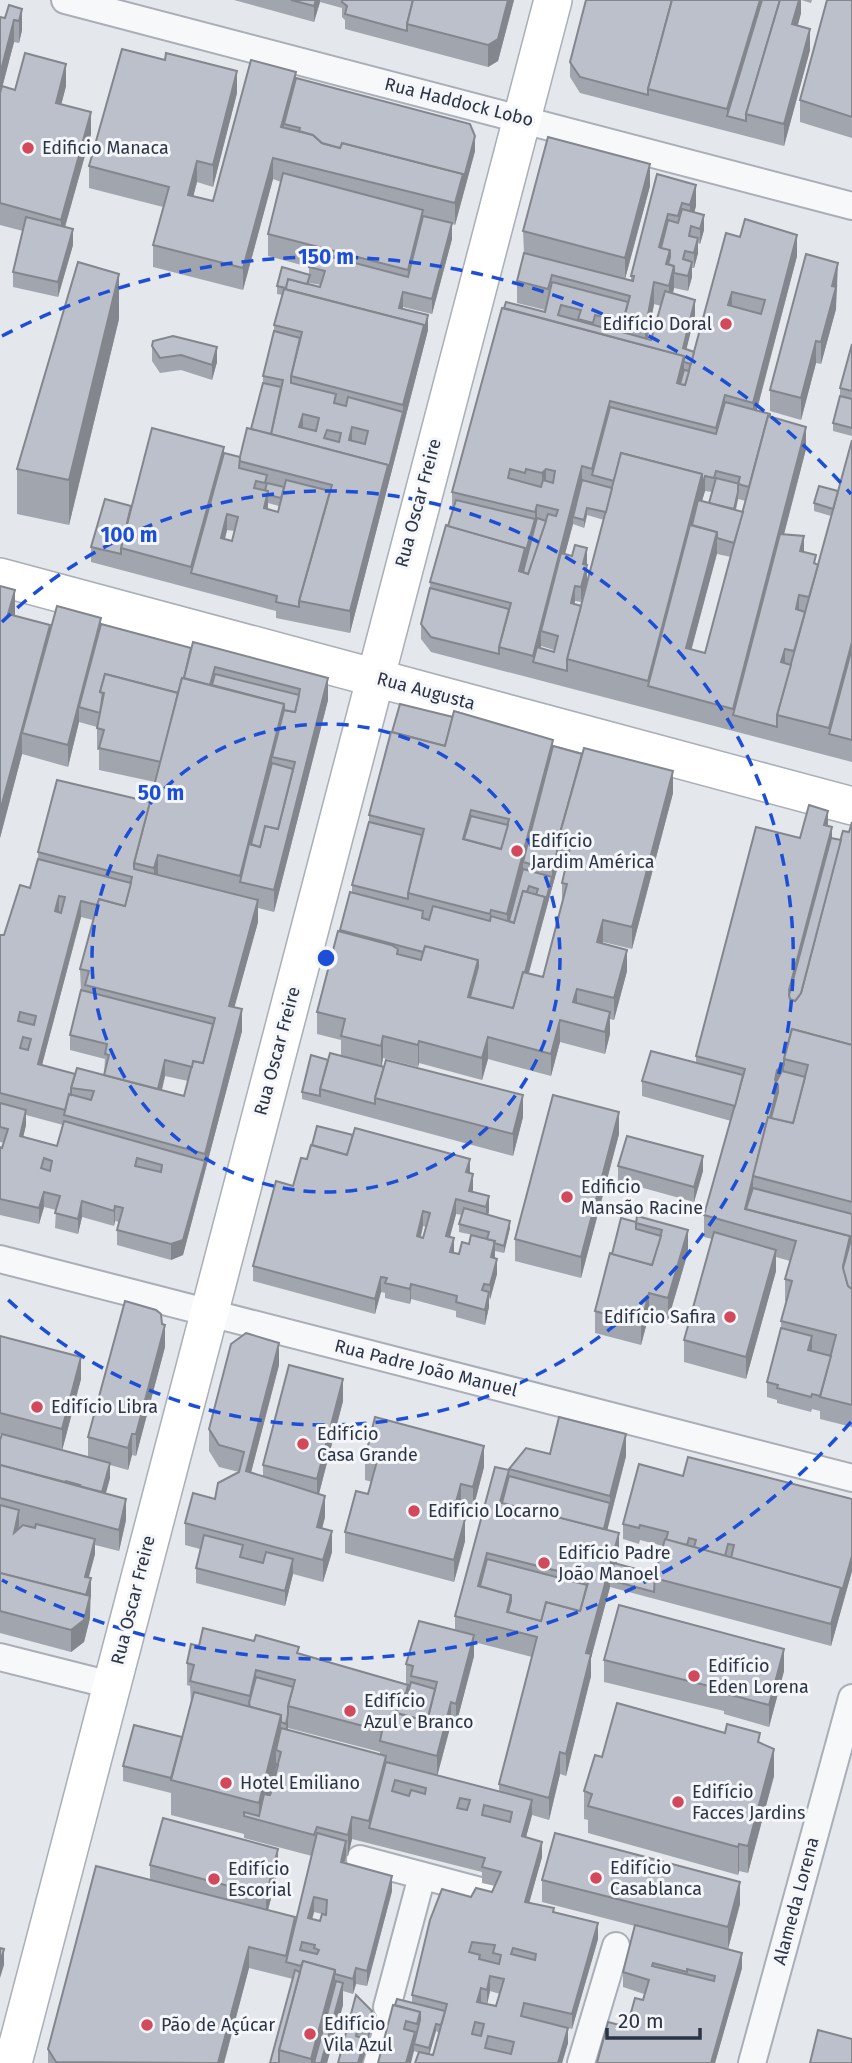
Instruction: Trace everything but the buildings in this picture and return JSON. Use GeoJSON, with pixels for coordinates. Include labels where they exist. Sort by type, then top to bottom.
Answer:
{"type":"FeatureCollection","features":[{"type":"Feature","properties":{"kind":"street","name":"Rua Haddock Lobo"},"geometry":{"type":"LineString","coordinates":[[65,0],[114,7],[852,206]]}},
{"type":"Feature","properties":{"kind":"street","name":"Rua Oscar Freire"},"geometry":{"type":"LineString","coordinates":[[13,2063],[206,1313],[308,933],[371,677],[553,0]]}},
{"type":"Feature","properties":{"kind":"street","name":"Rua Augusta"},"geometry":{"type":"LineString","coordinates":[[0,577],[852,806]]}},
{"type":"Feature","properties":{"kind":"street","name":"Rua Padre João Manuel"},"geometry":{"type":"LineString","coordinates":[[0,1259],[852,1478]]}},
{"type":"Feature","properties":{"kind":"street"},"geometry":{"type":"LineString","coordinates":[[0,1657],[111,1685]]}},
{"type":"Feature","properties":{"kind":"street","name":"Alameda Lorena"},"geometry":{"type":"LineString","coordinates":[[752,2063],[852,1698]]}},
{"type":"Feature","properties":{"kind":"street"},"geometry":{"type":"LineString","coordinates":[[360,1859],[484,1892]]}},
{"type":"Feature","properties":{"kind":"street"},"geometry":{"type":"LineString","coordinates":[[387,2007],[422,1876]]}},
{"type":"Feature","properties":{"kind":"street"},"geometry":{"type":"LineString","coordinates":[[580,2063],[616,1946]]}},
{"type":"Feature","properties":{"kind":"lane"},"geometry":{"type":"LineString","coordinates":[[371,2063],[387,2007]]}},
{"type":"Feature","properties":{"kind":"place","name":"Edificio Manaca"},"geometry":{"type":"Point","coordinates":[28,148]}},
{"type":"Feature","properties":{"kind":"place","name":"Edifício Doral"},"geometry":{"type":"Point","coordinates":[726,324]}},
{"type":"Feature","properties":{"kind":"place","name":"Edifício Jardim América"},"geometry":{"type":"Point","coordinates":[517,851]}},
{"type":"Feature","properties":{"kind":"place","name":"Edificio Mansão Racine"},"geometry":{"type":"Point","coordinates":[567,1197]}},
{"type":"Feature","properties":{"kind":"place","name":"Edifício Safira"},"geometry":{"type":"Point","coordinates":[730,1317]}},
{"type":"Feature","properties":{"kind":"place","name":"Edifício Libra"},"geometry":{"type":"Point","coordinates":[37,1407]}},
{"type":"Feature","properties":{"kind":"place","name":"Edifício Casa Grande"},"geometry":{"type":"Point","coordinates":[303,1444]}},
{"type":"Feature","properties":{"kind":"place","name":"Edifício Locarno"},"geometry":{"type":"Point","coordinates":[414,1511]}},
{"type":"Feature","properties":{"kind":"place","name":"Edifício Padre João Manoel"},"geometry":{"type":"Point","coordinates":[544,1563]}},
{"type":"Feature","properties":{"kind":"place","name":"Edifício Eden Lorena"},"geometry":{"type":"Point","coordinates":[694,1676]}},
{"type":"Feature","properties":{"kind":"place","name":"Edifício Azul e Branco"},"geometry":{"type":"Point","coordinates":[350,1711]}},
{"type":"Feature","properties":{"kind":"place","name":"Hotel Emiliano"},"geometry":{"type":"Point","coordinates":[226,1783]}},
{"type":"Feature","properties":{"kind":"place","name":"Edifício Facces Jardins"},"geometry":{"type":"Point","coordinates":[678,1802]}},
{"type":"Feature","properties":{"kind":"place","name":"Edifício Casablanca"},"geometry":{"type":"Point","coordinates":[596,1878]}},
{"type":"Feature","properties":{"kind":"place","name":"Edifício Escorial"},"geometry":{"type":"Point","coordinates":[214,1879]}},
{"type":"Feature","properties":{"kind":"place","name":"Pão de Açúcar"},"geometry":{"type":"Point","coordinates":[147,2025]}},
{"type":"Feature","properties":{"kind":"place","name":"Edifício Vila Azul"},"geometry":{"type":"Point","coordinates":[310,2034]}}]}
